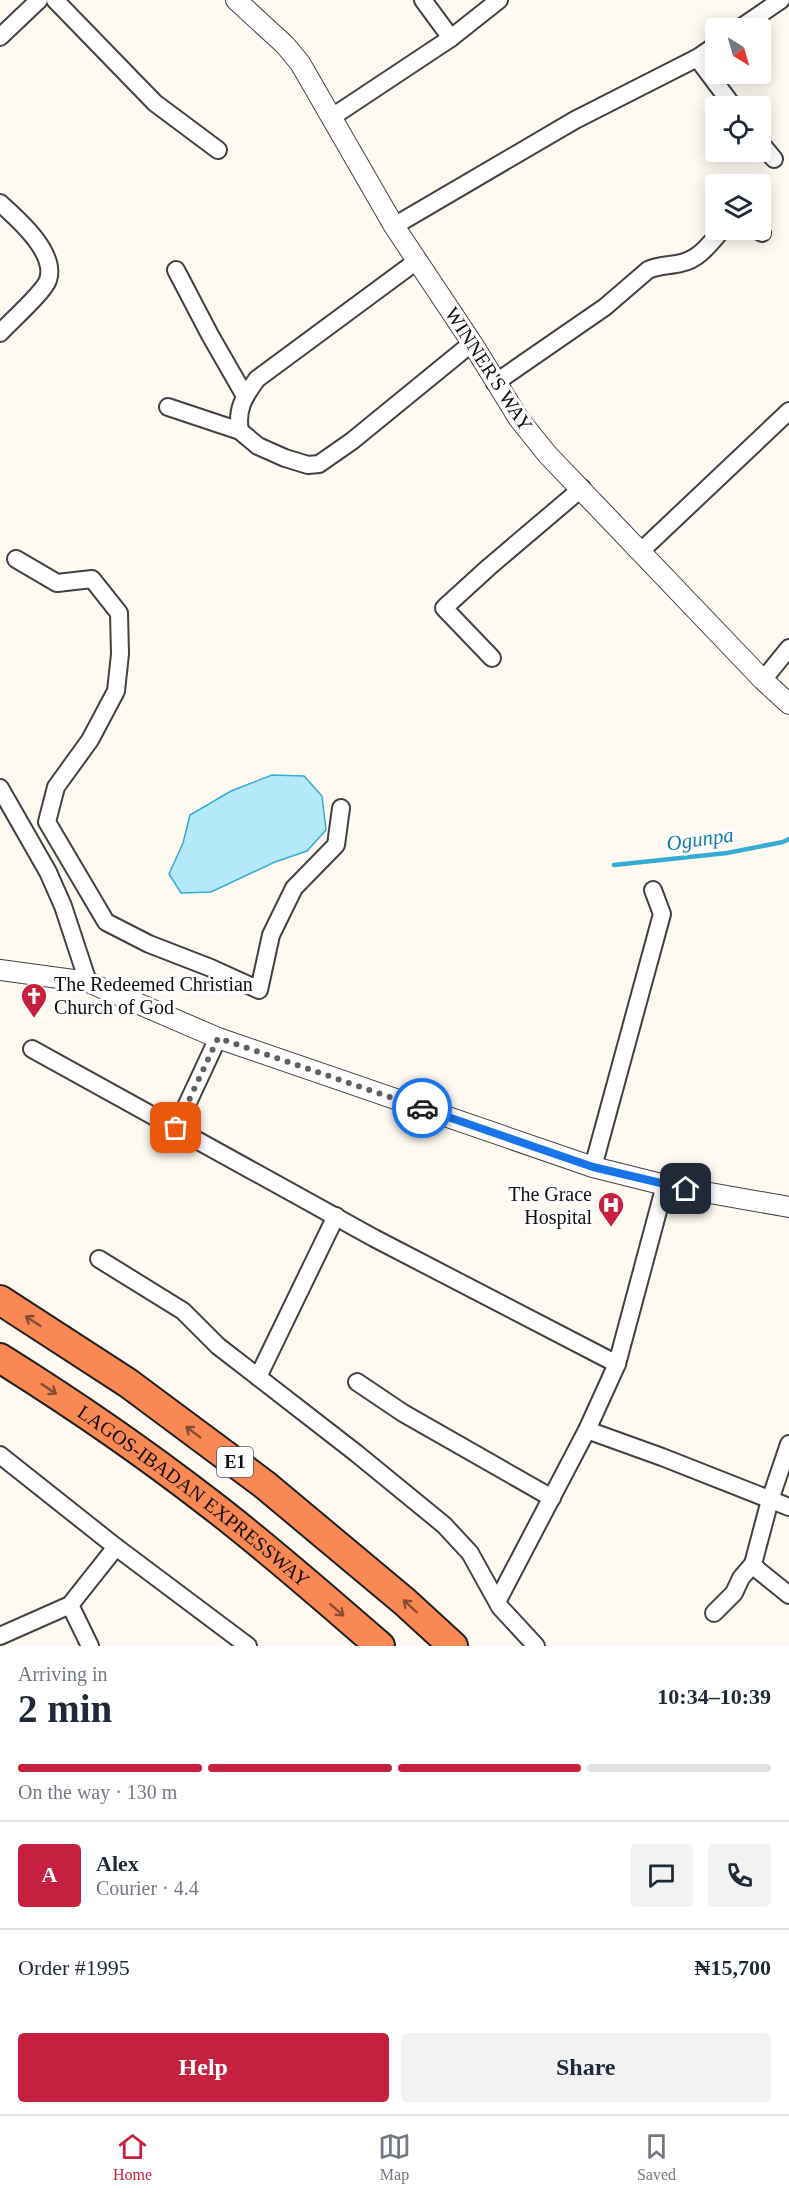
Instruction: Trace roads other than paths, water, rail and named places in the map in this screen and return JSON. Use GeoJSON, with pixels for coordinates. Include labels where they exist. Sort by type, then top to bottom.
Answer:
{"type":"FeatureCollection","features":[{"type":"Feature","properties":{"kind":"highway","name":"E1"},"geometry":{"type":"LineString","coordinates":[[0,1300],[128,1383],[265,1485],[381,1581],[453,1646]]}},
{"type":"Feature","properties":{"kind":"highway","name":"LAGOS-IBADAN EXPRESSWAY"},"geometry":{"type":"LineString","coordinates":[[0,1358],[94,1419],[206,1501],[380,1646]]}},
{"type":"Feature","properties":{"kind":"street"},"geometry":{"type":"LineString","coordinates":[[0,37],[39,0]]}},
{"type":"Feature","properties":{"kind":"street"},"geometry":{"type":"LineString","coordinates":[[55,0],[155,103],[218,150]]}},
{"type":"Feature","properties":{"kind":"street","name":"WINNER'S WAY"},"geometry":{"type":"LineString","coordinates":[[236,0],[285,45],[300,63],[394,226],[472,343],[519,419],[547,454],[582,488],[763,680],[789,704]]}},
{"type":"Feature","properties":{"kind":"street"},"geometry":{"type":"LineString","coordinates":[[423,0],[451,38]]}},
{"type":"Feature","properties":{"kind":"street"},"geometry":{"type":"LineString","coordinates":[[332,117],[451,38],[499,0]]}},
{"type":"Feature","properties":{"kind":"street"},"geometry":{"type":"LineString","coordinates":[[755,18],[781,0]]}},
{"type":"Feature","properties":{"kind":"street"},"geometry":{"type":"LineString","coordinates":[[394,226],[575,120],[705,53]]}},
{"type":"Feature","properties":{"kind":"street"},"geometry":{"type":"LineString","coordinates":[[697,58],[726,96]]}},
{"type":"Feature","properties":{"kind":"street"},"geometry":{"type":"LineString","coordinates":[[771,155],[774,159]]}},
{"type":"Feature","properties":{"kind":"street"},"geometry":{"type":"LineString","coordinates":[[0,203],[33,235],[50,270],[47,282],[0,333]]}},
{"type":"Feature","properties":{"kind":"street"},"geometry":{"type":"LineString","coordinates":[[495,383],[604,307],[648,270],[656,266],[683,263],[702,253],[713,240]]}},
{"type":"Feature","properties":{"kind":"street"},"geometry":{"type":"LineString","coordinates":[[240,431],[239,407],[257,379],[418,260]]}},
{"type":"Feature","properties":{"kind":"street"},"geometry":{"type":"LineString","coordinates":[[176,270],[245,396]]}},
{"type":"Feature","properties":{"kind":"street"},"geometry":{"type":"LineString","coordinates":[[168,407],[240,431],[258,446],[285,458],[308,465],[319,464],[366,430],[472,343]]}},
{"type":"Feature","properties":{"kind":"street"},"geometry":{"type":"LineString","coordinates":[[640,551],[789,411]]}},
{"type":"Feature","properties":{"kind":"street"},"geometry":{"type":"LineString","coordinates":[[492,658],[444,608],[582,488]]}},
{"type":"Feature","properties":{"kind":"street"},"geometry":{"type":"LineString","coordinates":[[16,559],[57,583],[92,579],[118,613],[120,654],[116,691],[90,740],[56,787],[47,822],[106,922],[149,944],[212,968],[260,990],[271,935],[294,888],[336,845],[341,808]]}},
{"type":"Feature","properties":{"kind":"street"},"geometry":{"type":"LineString","coordinates":[[763,680],[789,648]]}},
{"type":"Feature","properties":{"kind":"street"},"geometry":{"type":"LineString","coordinates":[[0,788],[48,872],[60,898],[88,982]]}},
{"type":"Feature","properties":{"kind":"street"},"geometry":{"type":"LineString","coordinates":[[593,1167],[662,914],[652,890]]}},
{"type":"Feature","properties":{"kind":"street"},"geometry":{"type":"LineString","coordinates":[[0,970],[88,982],[218,1038],[593,1167],[665,1185],[789,1207]]}},
{"type":"Feature","properties":{"kind":"street"},"geometry":{"type":"LineString","coordinates":[[176,1128],[218,1038]]}},
{"type":"Feature","properties":{"kind":"street"},"geometry":{"type":"LineString","coordinates":[[32,1049],[374,1238],[617,1364]]}},
{"type":"Feature","properties":{"kind":"street"},"geometry":{"type":"LineString","coordinates":[[498,1600],[587,1430],[617,1364],[665,1185]]}},
{"type":"Feature","properties":{"kind":"street"},"geometry":{"type":"LineString","coordinates":[[258,1377],[336,1216]]}},
{"type":"Feature","properties":{"kind":"street"},"geometry":{"type":"LineString","coordinates":[[99,1259],[183,1311],[218,1347],[356,1453],[444,1525],[470,1553],[498,1600],[500,1608],[536,1646]]}},
{"type":"Feature","properties":{"kind":"street"},"geometry":{"type":"LineString","coordinates":[[357,1382],[403,1413],[552,1498]]}},
{"type":"Feature","properties":{"kind":"street"},"geometry":{"type":"LineString","coordinates":[[587,1430],[662,1457],[789,1508]]}},
{"type":"Feature","properties":{"kind":"street"},"geometry":{"type":"LineString","coordinates":[[714,1613],[734,1593],[741,1578],[753,1564],[770,1500],[789,1444]]}},
{"type":"Feature","properties":{"kind":"street"},"geometry":{"type":"LineString","coordinates":[[0,1455],[116,1548],[248,1646]]}},
{"type":"Feature","properties":{"kind":"street"},"geometry":{"type":"LineString","coordinates":[[0,1636],[70,1605],[116,1548]]}},
{"type":"Feature","properties":{"kind":"street"},"geometry":{"type":"LineString","coordinates":[[753,1564],[789,1595]]}},
{"type":"Feature","properties":{"kind":"street"},"geometry":{"type":"LineString","coordinates":[[70,1605],[90,1646]]}},
{"type":"Feature","properties":{"kind":"water"},"geometry":{"type":"Polygon","coordinates":[[[272,775],[304,776],[322,796],[326,830],[307,851],[275,862],[211,892],[181,893],[169,874],[183,843],[190,815],[231,791],[272,775]]]}},
{"type":"Feature","properties":{"kind":"waterway","name":"Ogunpa"},"geometry":{"type":"LineString","coordinates":[[614,865],[727,853],[789,839]]}},
{"type":"Feature","properties":{"kind":"place","name":"The Redeemed Christian Church of God"},"geometry":{"type":"Point","coordinates":[34,1019]}},
{"type":"Feature","properties":{"kind":"place","name":"The Grace Hospital"},"geometry":{"type":"Point","coordinates":[611,1228]}}]}
